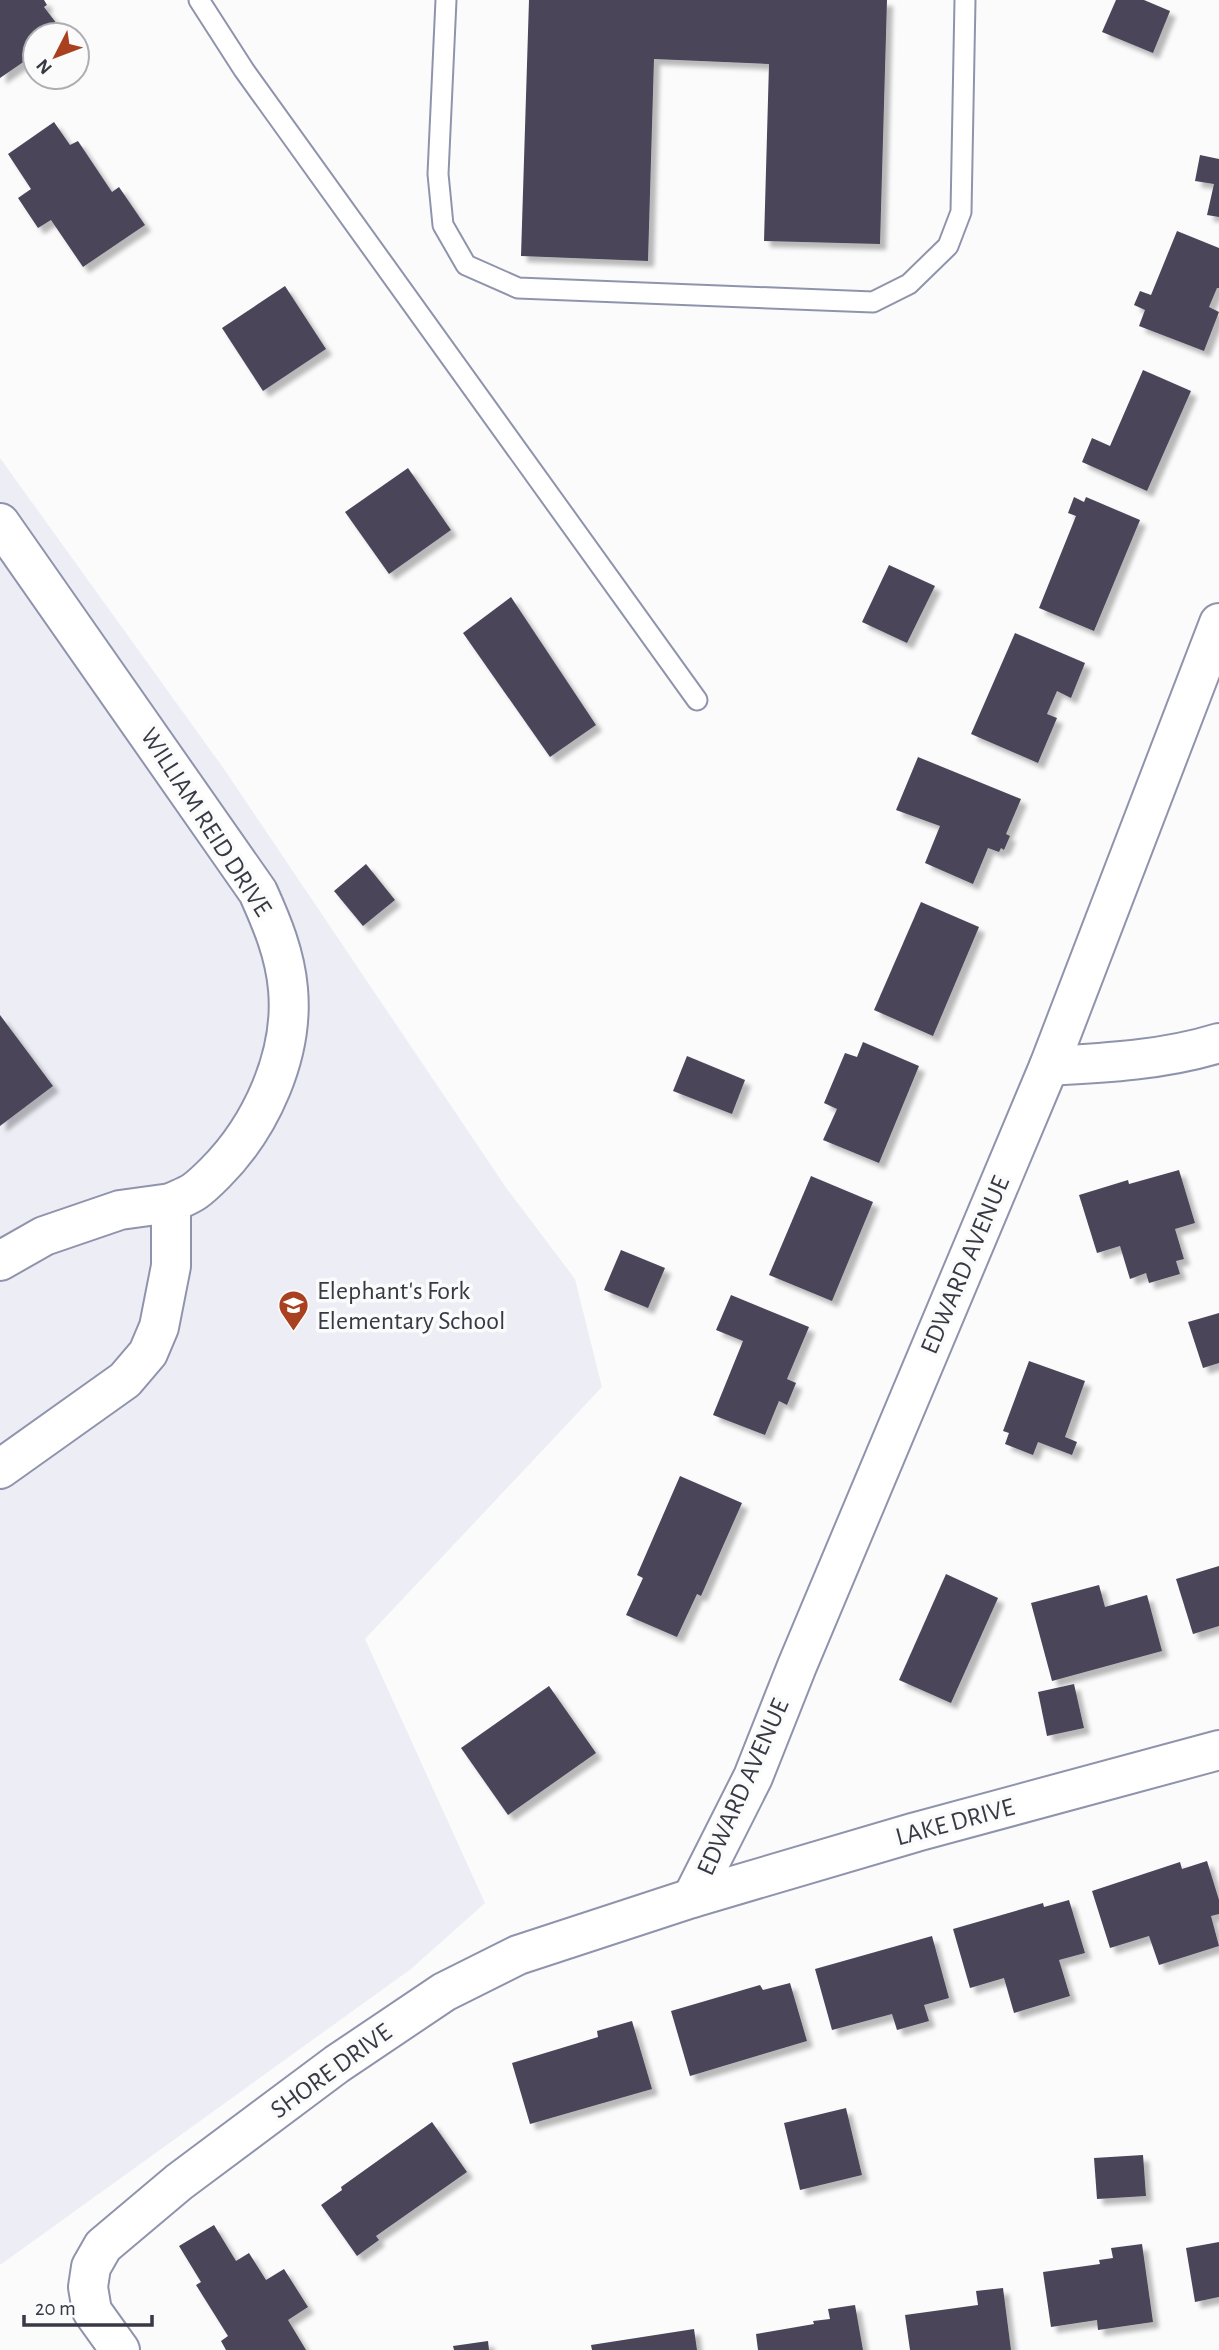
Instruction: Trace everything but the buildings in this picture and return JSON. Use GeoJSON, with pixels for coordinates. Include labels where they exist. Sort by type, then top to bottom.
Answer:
{"type":"FeatureCollection","features":[{"type":"Feature","properties":{"kind":"street","name":"WILLIAM REID DRIVE"},"geometry":{"type":"LineString","coordinates":[[0,1261],[44,1236],[120,1210],[171,1203],[196,1191],[227,1161],[251,1130],[273,1086],[286,1038],[288,990],[277,935],[258,892],[5,543]]}},
{"type":"Feature","properties":{"kind":"street","name":"EDWARD AVENUE"},"geometry":{"type":"LineString","coordinates":[[692,1898],[753,1777],[1049,1066],[1219,623]]}},
{"type":"Feature","properties":{"kind":"street"},"geometry":{"type":"LineString","coordinates":[[1049,1066],[1125,1062],[1219,1043]]}},
{"type":"Feature","properties":{"kind":"street"},"geometry":{"type":"LineString","coordinates":[[0,1469],[125,1380],[148,1353],[159,1327],[171,1266],[171,1203]]}},
{"type":"Feature","properties":{"kind":"street","name":"LAKE DRIVE"},"geometry":{"type":"LineString","coordinates":[[692,1898],[916,1832],[1219,1750]]}},
{"type":"Feature","properties":{"kind":"street","name":"SHORE DRIVE"},"geometry":{"type":"LineString","coordinates":[[120,2350],[92,2311],[88,2287],[91,2267],[103,2246],[179,2182],[337,2064],[444,1992],[518,1955],[692,1898]]}},
{"type":"Feature","properties":{"kind":"lane"},"geometry":{"type":"LineString","coordinates":[[199,0],[244,70],[697,700]]}},
{"type":"Feature","properties":{"kind":"lane"},"geometry":{"type":"LineString","coordinates":[[446,0],[438,174],[443,225],[466,265],[518,288],[873,302],[909,284],[948,246],[961,212],[965,0]]}},
{"type":"Feature","properties":{"kind":"shaded area","name":"Elephant's Fork Elementary School"},"geometry":{"type":"Polygon","coordinates":[[[0,458],[224,769],[507,1189],[575,1279],[602,1387],[365,1639],[485,1903],[411,1969],[0,2265],[0,458]]]}},
{"type":"Feature","properties":{"kind":"place","name":"Elephant's Fork Elementary School"},"geometry":{"type":"Point","coordinates":[294,1333]}}]}
